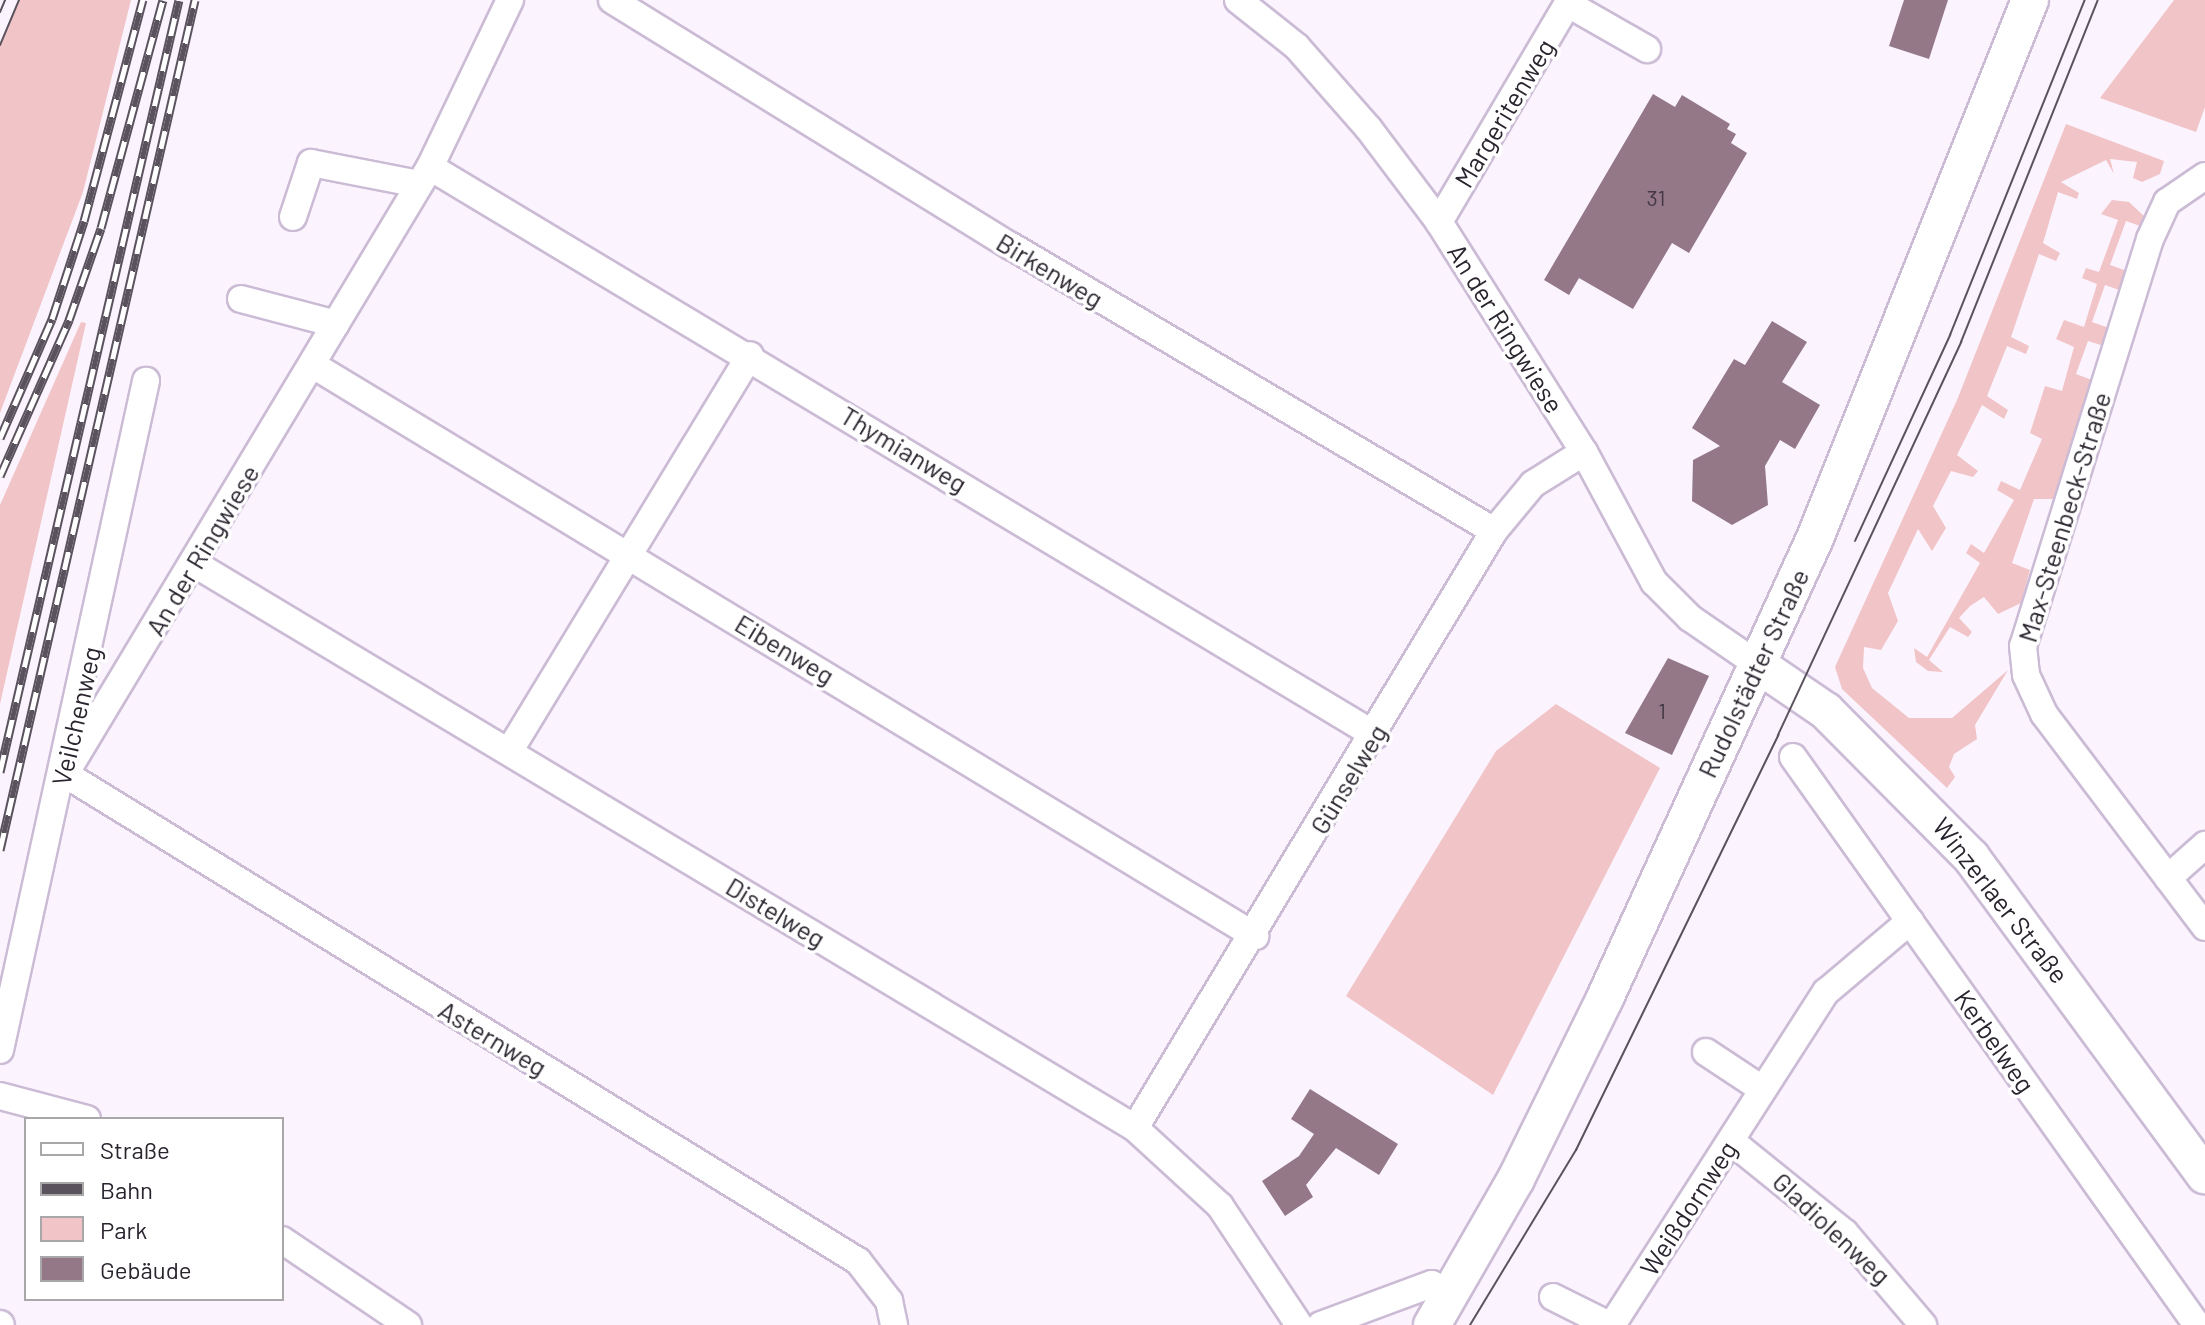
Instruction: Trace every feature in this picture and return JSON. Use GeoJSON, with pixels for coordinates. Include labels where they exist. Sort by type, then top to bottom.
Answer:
{"type":"FeatureCollection","features":[{"type":"Feature","properties":{"kind":"main road","name":"Rudolstädter Straße"},"geometry":{"type":"LineString","coordinates":[[1441,1311],[1605,998],[1870,413],[2030,0]]}},
{"type":"Feature","properties":{"kind":"main road","name":"Winzerlaer Straße"},"geometry":{"type":"LineString","coordinates":[[1757,664],[1826,711],[1962,847],[2205,1175]]}},
{"type":"Feature","properties":{"kind":"street","name":"An der Ringwiese"},"geometry":{"type":"LineString","coordinates":[[65,774],[195,564],[425,175],[510,0]]}},
{"type":"Feature","properties":{"kind":"street","name":"Birkenweg"},"geometry":{"type":"LineString","coordinates":[[612,0],[1011,246],[1494,531]]}},
{"type":"Feature","properties":{"kind":"street","name":"An der Ringwiese"},"geometry":{"type":"LineString","coordinates":[[1238,0],[1297,47],[1369,129],[1439,222],[1584,452],[1654,582],[1690,618],[1757,664]]}},
{"type":"Feature","properties":{"kind":"street","name":"Margeritenweg"},"geometry":{"type":"LineString","coordinates":[[1439,222],[1569,2],[1647,49]]}},
{"type":"Feature","properties":{"kind":"street"},"geometry":{"type":"LineString","coordinates":[[293,217],[311,163],[425,175]]}},
{"type":"Feature","properties":{"kind":"street","name":"Thymianweg"},"geometry":{"type":"LineString","coordinates":[[425,175],[750,355],[1375,735]]}},
{"type":"Feature","properties":{"kind":"street","name":"Max-Steenbeck-Straße"},"geometry":{"type":"LineString","coordinates":[[2205,176],[2167,202],[2150,239],[2023,646],[2026,675],[2044,714],[2205,927]]}},
{"type":"Feature","properties":{"kind":"street"},"geometry":{"type":"LineString","coordinates":[[241,299],[336,324]]}},
{"type":"Feature","properties":{"kind":"street"},"geometry":{"type":"LineString","coordinates":[[510,750],[632,555],[750,355]]}},
{"type":"Feature","properties":{"kind":"street","name":"Eibenweg"},"geometry":{"type":"LineString","coordinates":[[313,365],[632,555],[1255,936]]}},
{"type":"Feature","properties":{"kind":"street","name":"Veilchenweg"},"geometry":{"type":"LineString","coordinates":[[0,1050],[34,875],[65,774],[146,381]]}},
{"type":"Feature","properties":{"kind":"street","name":"Günselweg"},"geometry":{"type":"LineString","coordinates":[[1135,1128],[1255,936],[1494,531],[1533,484],[1584,452]]}},
{"type":"Feature","properties":{"kind":"street","name":"Distelweg"},"geometry":{"type":"LineString","coordinates":[[195,564],[510,750],[1135,1128],[1220,1206],[1299,1325]]}},
{"type":"Feature","properties":{"kind":"street","name":"Kerbelweg"},"geometry":{"type":"LineString","coordinates":[[1793,757],[2197,1325]]}},
{"type":"Feature","properties":{"kind":"street","name":"Asternweg"},"geometry":{"type":"LineString","coordinates":[[65,774],[858,1261],[889,1301],[894,1325]]}},
{"type":"Feature","properties":{"kind":"street"},"geometry":{"type":"LineString","coordinates":[[2168,878],[2205,845]]}},
{"type":"Feature","properties":{"kind":"street","name":"Weißdornweg"},"geometry":{"type":"LineString","coordinates":[[1553,1297],[1611,1325],[1826,992],[1910,921]]}},
{"type":"Feature","properties":{"kind":"street"},"geometry":{"type":"LineString","coordinates":[[1706,1052],[1762,1089]]}},
{"type":"Feature","properties":{"kind":"street"},"geometry":{"type":"LineString","coordinates":[[0,1096],[79,1117]]}},
{"type":"Feature","properties":{"kind":"street","name":"Gladiolenweg"},"geometry":{"type":"LineString","coordinates":[[1731,1141],[1845,1233],[1923,1325]]}},
{"type":"Feature","properties":{"kind":"street"},"geometry":{"type":"LineString","coordinates":[[284,1241],[408,1325]]}},
{"type":"Feature","properties":{"kind":"street"},"geometry":{"type":"LineString","coordinates":[[1321,1325],[1362,1315],[1432,1284],[1441,1311]]}},
{"type":"Feature","properties":{"kind":"green space"},"geometry":{"type":"Polygon","coordinates":[[[19,0],[131,0],[83,192],[0,413],[0,45],[19,0]]]}},
{"type":"Feature","properties":{"kind":"green space"},"geometry":{"type":"Polygon","coordinates":[[[2174,0],[2205,0],[2205,107],[2196,132],[2100,98],[2174,0]]]}},
{"type":"Feature","properties":{"kind":"green space"},"geometry":{"type":"Polygon","coordinates":[[[2066,124],[2164,161],[2160,174],[2142,182],[2133,178],[2137,162],[2110,159],[2114,174],[2106,160],[2061,182],[2079,193],[2077,199],[2058,192],[2043,243],[2060,253],[2056,261],[2039,254],[2011,337],[2029,346],[2026,354],[2007,346],[1987,396],[2008,410],[2004,419],[1982,405],[1957,455],[1978,471],[1973,477],[1951,471],[1933,506],[1946,528],[1932,551],[1918,529],[1888,593],[1898,621],[1881,650],[1864,647],[1863,668],[1872,688],[1909,718],[1952,718],[2008,670],[1975,725],[1977,739],[1954,754],[1949,767],[1955,777],[1947,788],[1842,689],[1835,667],[1957,400],[2066,124]]]}},
{"type":"Feature","properties":{"kind":"green space"},"geometry":{"type":"Polygon","coordinates":[[[2112,200],[2129,202],[2146,218],[2143,227],[2126,221],[2110,265],[2127,271],[2122,291],[2105,285],[2092,322],[2109,328],[2104,346],[2088,341],[2076,374],[2092,380],[2054,499],[2034,499],[2012,563],[2030,570],[2021,603],[1998,614],[1984,597],[1970,606],[1959,618],[1972,632],[1968,637],[1950,627],[1929,660],[1943,672],[1928,671],[1916,662],[1914,648],[1927,657],[1980,563],[1966,553],[1971,544],[1984,553],[2014,500],[1997,490],[2001,481],[2020,490],[2042,439],[2030,433],[2045,386],[2062,391],[2074,347],[2056,339],[2064,320],[2084,327],[2097,284],[2082,278],[2086,268],[2099,272],[2118,220],[2101,214],[2112,200]]]}},
{"type":"Feature","properties":{"kind":"green space"},"geometry":{"type":"Polygon","coordinates":[[[81,322],[86,323],[0,704],[0,505],[81,322]]]}},
{"type":"Feature","properties":{"kind":"green space"},"geometry":{"type":"Polygon","coordinates":[[[1556,704],[1660,768],[1493,1095],[1346,996],[1496,751],[1556,704]]]}},
{"type":"Feature","properties":{"kind":"building"},"geometry":{"type":"Polygon","coordinates":[[[1904,0],[1948,0],[1929,59],[1889,46],[1904,0]]]}},
{"type":"Feature","properties":{"kind":"building"},"geometry":{"type":"Polygon","coordinates":[[[1653,94],[1675,107],[1682,95],[1730,124],[1727,129],[1736,134],[1731,143],[1747,153],[1689,253],[1672,243],[1633,309],[1579,278],[1569,295],[1544,280],[1653,94]]]}},
{"type":"Feature","properties":{"kind":"building"},"geometry":{"type":"Polygon","coordinates":[[[1772,321],[1807,342],[1782,382],[1820,405],[1795,449],[1780,440],[1765,466],[1768,505],[1732,525],[1692,501],[1693,460],[1720,446],[1692,428],[1734,359],[1745,365],[1772,321]]]}},
{"type":"Feature","properties":{"kind":"building"},"geometry":{"type":"Polygon","coordinates":[[[1668,658],[1709,676],[1672,755],[1625,733],[1668,658]]]}},
{"type":"Feature","properties":{"kind":"building"},"geometry":{"type":"Polygon","coordinates":[[[1310,1089],[1398,1144],[1379,1175],[1336,1148],[1306,1185],[1313,1197],[1285,1216],[1262,1181],[1299,1156],[1314,1134],[1291,1119],[1310,1089]]]}},
{"type":"Feature","properties":{"kind":"tram line"},"geometry":{"type":"LineString","coordinates":[[0,12],[5,0]]}},
{"type":"Feature","properties":{"kind":"tram line"},"geometry":{"type":"LineString","coordinates":[[0,45],[19,0]]}},
{"type":"Feature","properties":{"kind":"tram line"},"geometry":{"type":"LineString","coordinates":[[1855,541],[1950,335],[2085,0]]}},
{"type":"Feature","properties":{"kind":"tram line"},"geometry":{"type":"LineString","coordinates":[[1470,1325],[1576,1150],[1778,735],[1961,342],[2098,0]]}},
{"type":"Feature","properties":{"kind":"railway"},"geometry":{"type":"LineString","coordinates":[[0,438],[52,319],[84,221],[143,0]]}},
{"type":"Feature","properties":{"kind":"railway"},"geometry":{"type":"LineString","coordinates":[[0,476],[69,320],[101,228],[163,0]]}},
{"type":"Feature","properties":{"kind":"railway"},"geometry":{"type":"LineString","coordinates":[[0,772],[179,0]]}},
{"type":"Feature","properties":{"kind":"railway"},"geometry":{"type":"LineString","coordinates":[[0,850],[195,0]]}}]}
